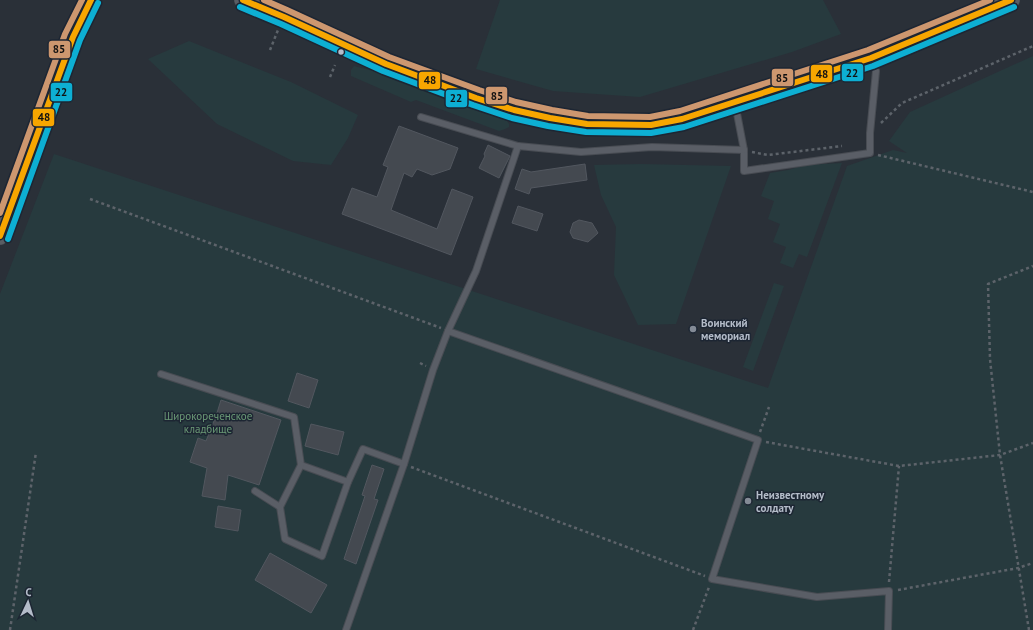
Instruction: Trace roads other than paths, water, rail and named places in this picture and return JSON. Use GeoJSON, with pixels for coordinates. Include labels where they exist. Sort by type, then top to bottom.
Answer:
{"type":"FeatureCollection","features":[{"type":"Feature","properties":{"kind":"main road"},"geometry":{"type":"LineString","coordinates":[[0,236],[73,37],[91,0]]}},
{"type":"Feature","properties":{"kind":"main road"},"geometry":{"type":"LineString","coordinates":[[243,0],[284,17],[386,64],[476,98],[514,110],[587,124],[651,125],[682,119],[871,58],[1011,0]]}},
{"type":"Feature","properties":{"kind":"lane"},"geometry":{"type":"LineString","coordinates":[[734,102],[744,150],[744,170],[870,153],[870,133],[876,71],[871,58]]}},
{"type":"Feature","properties":{"kind":"lane"},"geometry":{"type":"LineString","coordinates":[[421,117],[518,146],[581,152],[652,147],[744,150]]}},
{"type":"Feature","properties":{"kind":"lane"},"geometry":{"type":"LineString","coordinates":[[346,630],[404,464],[433,370],[448,331],[476,270],[518,146]]}},
{"type":"Feature","properties":{"kind":"lane"},"geometry":{"type":"LineString","coordinates":[[448,331],[758,440],[712,579],[817,597],[889,591],[888,630]]}},
{"type":"Feature","properties":{"kind":"lane"},"geometry":{"type":"LineString","coordinates":[[161,374],[294,416],[301,465],[280,507],[285,539],[322,556],[348,482],[363,449],[404,464]]}},
{"type":"Feature","properties":{"kind":"lane"},"geometry":{"type":"LineString","coordinates":[[301,465],[348,482]]}},
{"type":"Feature","properties":{"kind":"lane"},"geometry":{"type":"LineString","coordinates":[[255,491],[280,507]]}},
{"type":"Feature","properties":{"kind":"place","name":"Воинский мемориал"},"geometry":{"type":"Point","coordinates":[693,329]}},
{"type":"Feature","properties":{"kind":"place","name":"Неизвестному солдату"},"geometry":{"type":"Point","coordinates":[748,501]}},
{"type":"Feature","properties":{"kind":"park label","name":"Широкореченское кладбище"},"geometry":{"type":"Point","coordinates":[208,422]}}]}
